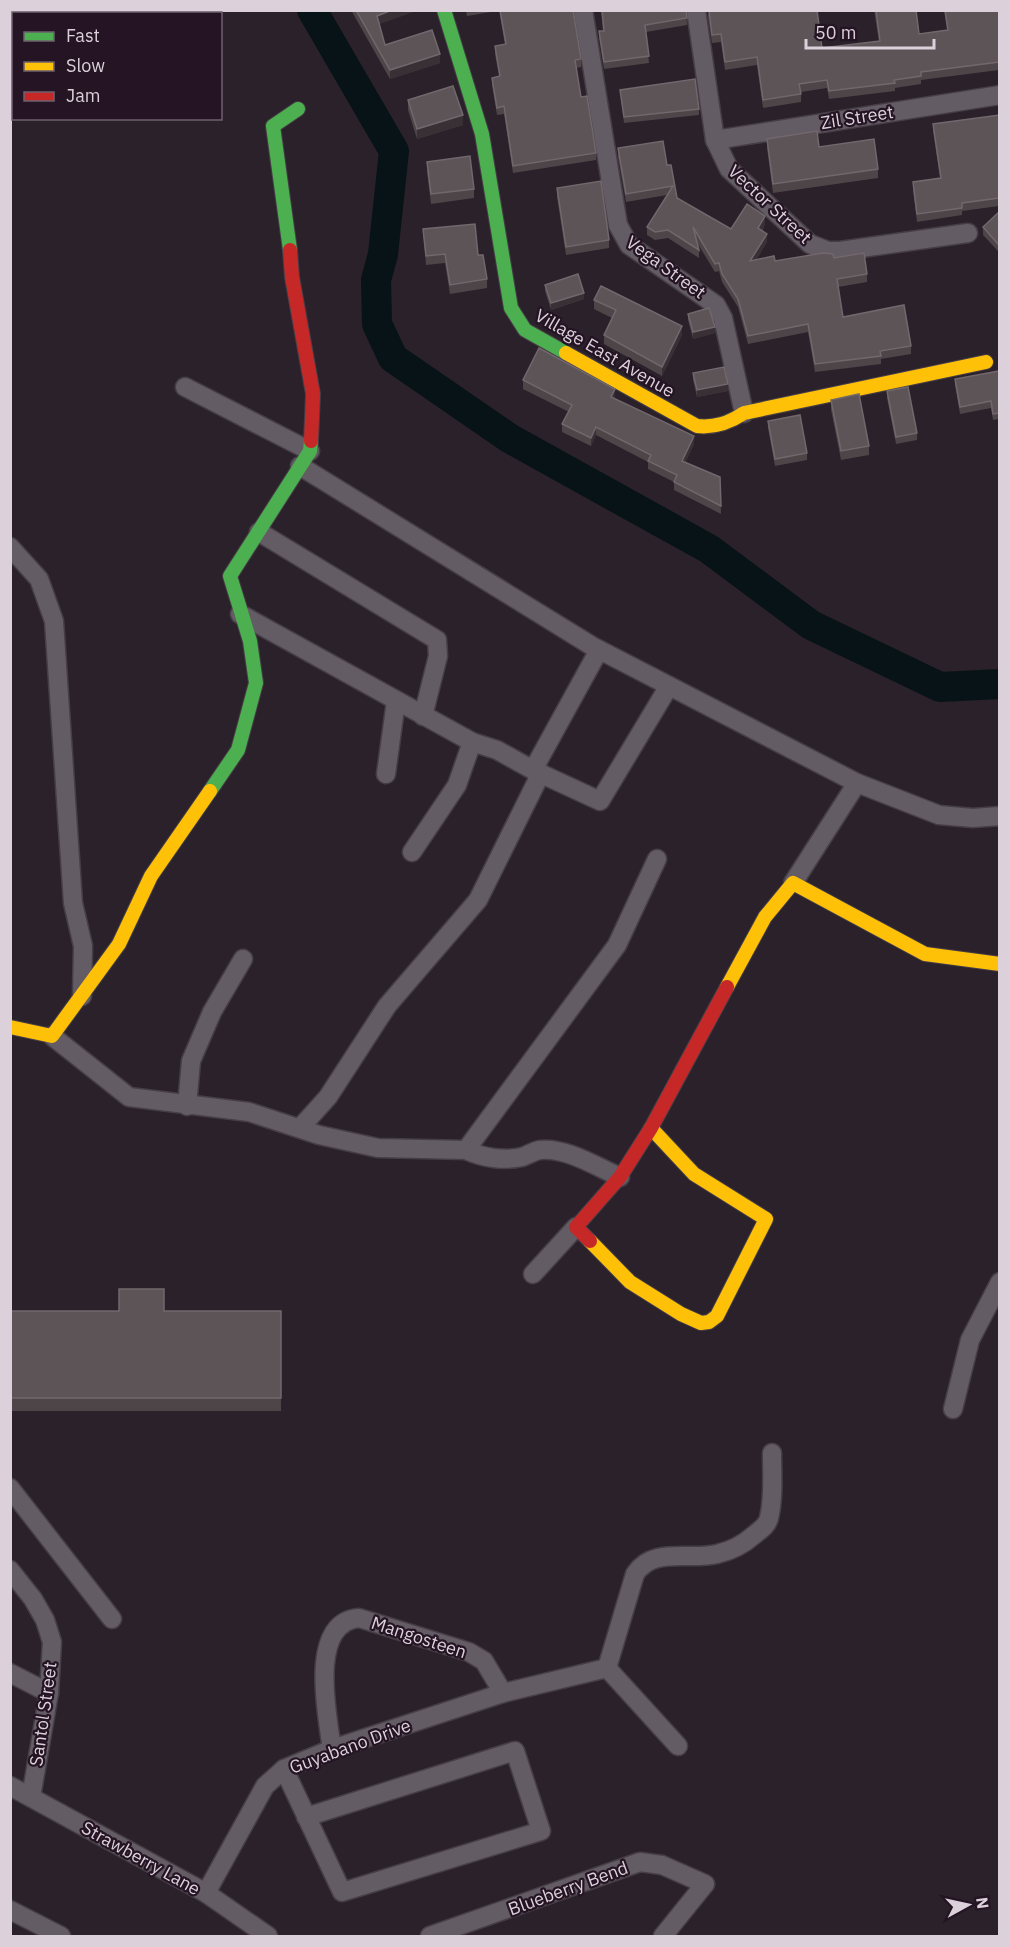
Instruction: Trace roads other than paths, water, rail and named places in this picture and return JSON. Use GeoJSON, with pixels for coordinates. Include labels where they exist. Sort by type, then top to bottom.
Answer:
{"type":"FeatureCollection","features":[{"type":"Feature","properties":{"kind":"street","name":"Village East Avenue"},"geometry":{"type":"LineString","coordinates":[[444,10],[482,134],[511,308],[519,325],[697,426],[710,428],[730,423],[744,413],[986,362]]}},
{"type":"Feature","properties":{"kind":"street","name":"Vega Street"},"geometry":{"type":"LineString","coordinates":[[583,10],[618,225],[629,244],[716,305],[723,318],[744,413]]}},
{"type":"Feature","properties":{"kind":"street"},"geometry":{"type":"LineString","coordinates":[[696,11],[702,10]]}},
{"type":"Feature","properties":{"kind":"street","name":"Vector Street"},"geometry":{"type":"LineString","coordinates":[[696,11],[715,140],[722,157],[740,180],[818,248],[840,251],[968,233]]}},
{"type":"Feature","properties":{"kind":"street","name":"Zil Street"},"geometry":{"type":"LineString","coordinates":[[715,140],[999,95]]}},
{"type":"Feature","properties":{"kind":"street"},"geometry":{"type":"LineString","coordinates":[[52,1036],[82,998],[119,944],[151,876],[238,750],[256,683],[250,641],[230,576],[305,458],[313,394],[292,277],[289,228],[273,126],[298,109]]}},
{"type":"Feature","properties":{"kind":"street"},"geometry":{"type":"LineString","coordinates":[[184,387],[305,458],[599,650],[857,783],[939,815],[973,818],[999,816]]}},
{"type":"Feature","properties":{"kind":"street"},"geometry":{"type":"LineString","coordinates":[[259,532],[437,640],[438,656],[423,716]]}},
{"type":"Feature","properties":{"kind":"street"},"geometry":{"type":"LineString","coordinates":[[10,547],[39,579],[54,621],[73,903],[83,946],[82,998]]}},
{"type":"Feature","properties":{"kind":"street"},"geometry":{"type":"LineString","coordinates":[[240,614],[472,742],[497,750],[600,801],[669,686]]}},
{"type":"Feature","properties":{"kind":"street"},"geometry":{"type":"LineString","coordinates":[[300,1128],[328,1097],[387,1006],[478,900],[537,771],[599,650]]}},
{"type":"Feature","properties":{"kind":"street"},"geometry":{"type":"LineString","coordinates":[[386,774],[396,701]]}},
{"type":"Feature","properties":{"kind":"street"},"geometry":{"type":"LineString","coordinates":[[412,852],[457,785],[472,742]]}},
{"type":"Feature","properties":{"kind":"street"},"geometry":{"type":"LineString","coordinates":[[533,1274],[620,1177],[667,1103],[765,917],[793,883],[857,783]]}},
{"type":"Feature","properties":{"kind":"street"},"geometry":{"type":"LineString","coordinates":[[466,1150],[616,945],[657,859]]}},
{"type":"Feature","properties":{"kind":"street"},"geometry":{"type":"LineString","coordinates":[[793,883],[925,954],[999,964]]}},
{"type":"Feature","properties":{"kind":"street"},"geometry":{"type":"LineString","coordinates":[[187,1106],[191,1061],[212,1012],[243,959]]}},
{"type":"Feature","properties":{"kind":"street"},"geometry":{"type":"LineString","coordinates":[[10,1027],[52,1036],[129,1097],[249,1112],[319,1135],[378,1148],[466,1150],[499,1159],[520,1157],[541,1150],[578,1158],[620,1177]]}},
{"type":"Feature","properties":{"kind":"street"},"geometry":{"type":"LineString","coordinates":[[576,1227],[630,1282],[681,1314],[701,1323],[709,1322],[717,1316],[766,1219],[694,1174],[651,1128]]}},
{"type":"Feature","properties":{"kind":"street"},"geometry":{"type":"LineString","coordinates":[[953,1409],[970,1340],[999,1282]]}},
{"type":"Feature","properties":{"kind":"street"},"geometry":{"type":"LineString","coordinates":[[678,1746],[607,1668],[635,1574],[641,1564],[654,1558],[716,1554],[743,1543],[764,1527],[769,1520],[772,1497],[772,1453]]}},
{"type":"Feature","properties":{"kind":"street"},"geometry":{"type":"LineString","coordinates":[[10,1488],[112,1620]]}},
{"type":"Feature","properties":{"kind":"street","name":"Santol Street"},"geometry":{"type":"LineString","coordinates":[[10,1570],[33,1599],[45,1620],[52,1642],[49,1693],[31,1797]]}},
{"type":"Feature","properties":{"kind":"street","name":"Mangosteen"},"geometry":{"type":"LineString","coordinates":[[332,1749],[325,1657],[329,1640],[337,1626],[350,1618],[359,1618],[469,1652],[484,1661],[503,1693]]}},
{"type":"Feature","properties":{"kind":"street","name":"Guyabano Drive"},"geometry":{"type":"LineString","coordinates":[[206,1893],[265,1786],[284,1769],[332,1749],[503,1693],[607,1668]]}},
{"type":"Feature","properties":{"kind":"street"},"geometry":{"type":"LineString","coordinates":[[10,1673],[49,1693]]}},
{"type":"Feature","properties":{"kind":"street"},"geometry":{"type":"LineString","coordinates":[[284,1769],[306,1817],[342,1892],[541,1831],[515,1751],[306,1817]]}},
{"type":"Feature","properties":{"kind":"street","name":"Strawberry Lane"},"geometry":{"type":"LineString","coordinates":[[10,1786],[206,1893],[268,1936]]}},
{"type":"Feature","properties":{"kind":"street","name":"Blueberry Bend"},"geometry":{"type":"LineString","coordinates":[[437,1936],[640,1862],[663,1865],[705,1884],[663,1936]]}},
{"type":"Feature","properties":{"kind":"street"},"geometry":{"type":"LineString","coordinates":[[10,1910],[61,1936]]}},
{"type":"Feature","properties":{"kind":"waterway"},"geometry":{"type":"LineString","coordinates":[[312,10],[394,151],[383,254],[376,280],[377,324],[393,358],[509,438],[709,549],[811,625],[940,687],[1000,684]]}}]}
